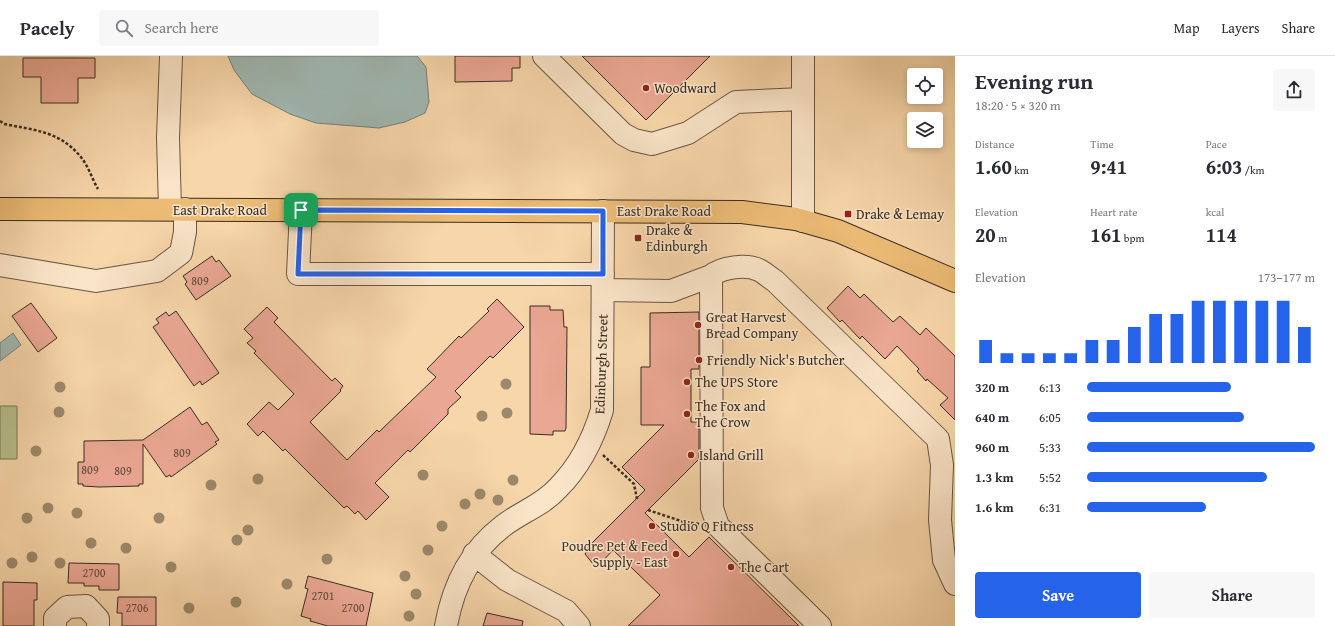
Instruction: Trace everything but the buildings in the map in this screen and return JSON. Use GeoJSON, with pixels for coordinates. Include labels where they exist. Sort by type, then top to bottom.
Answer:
{"type":"FeatureCollection","features":[{"type":"Feature","properties":{"kind":"main road","name":"East Drake Road"},"geometry":{"type":"LineString","coordinates":[[0,210],[742,212],[803,221],[838,231],[955,281]]}},
{"type":"Feature","properties":{"kind":"main road"},"geometry":{"type":"LineString","coordinates":[[932,271],[955,270]]}},
{"type":"Feature","properties":{"kind":"street"},"geometry":{"type":"LineString","coordinates":[[0,264],[96,281],[157,271],[181,253],[185,232],[177,210],[168,138],[171,56]]}},
{"type":"Feature","properties":{"kind":"street"},"geometry":{"type":"LineString","coordinates":[[544,56],[624,134],[634,140],[652,144],[688,133],[736,102],[803,99]]}},
{"type":"Feature","properties":{"kind":"street"},"geometry":{"type":"LineString","coordinates":[[803,56],[803,221]]}},
{"type":"Feature","properties":{"kind":"street"},"geometry":{"type":"LineString","coordinates":[[301,210],[298,274],[603,282],[671,291],[710,276],[719,270],[736,268],[758,270],[775,281],[938,439],[942,465],[940,520],[944,560],[955,584]]}},
{"type":"Feature","properties":{"kind":"street","name":"Edinburgh Street"},"geometry":{"type":"LineString","coordinates":[[446,626],[455,589],[474,554],[503,526],[534,507],[558,489],[585,454],[590,444],[602,410],[603,211]]}},
{"type":"Feature","properties":{"kind":"street"},"geometry":{"type":"LineString","coordinates":[[710,276],[712,508],[714,518],[718,526],[820,626]]}},
{"type":"Feature","properties":{"kind":"street"},"geometry":{"type":"LineString","coordinates":[[474,554],[507,580],[566,611],[579,626]]}},
{"type":"Feature","properties":{"kind":"street"},"geometry":{"type":"LineString","coordinates":[[55,626],[55,618],[67,607],[86,606],[98,619],[98,626]]}},
{"type":"Feature","properties":{"kind":"path"},"geometry":{"type":"LineString","coordinates":[[0,121],[4,124],[49,132],[65,143],[81,156],[98,189]]}},
{"type":"Feature","properties":{"kind":"path"},"geometry":{"type":"LineString","coordinates":[[590,444],[634,484],[637,499]]}},
{"type":"Feature","properties":{"kind":"path"},"geometry":{"type":"LineString","coordinates":[[648,510],[684,522],[698,524],[714,518]]}},
{"type":"Feature","properties":{"kind":"green space"},"geometry":{"type":"Polygon","coordinates":[[[0,406],[17,406],[17,459],[0,459],[0,406]]]}},
{"type":"Feature","properties":{"kind":"water"},"geometry":{"type":"Polygon","coordinates":[[[228,56],[417,56],[426,67],[429,102],[425,113],[405,122],[379,128],[316,123],[290,114],[252,94],[234,70],[228,56]]]}},
{"type":"Feature","properties":{"kind":"water"},"geometry":{"type":"Polygon","coordinates":[[[13,333],[21,345],[0,361],[0,343],[13,333]]]}},
{"type":"Feature","properties":{"kind":"place","name":"Woodward"},"geometry":{"type":"Point","coordinates":[646,88]}},
{"type":"Feature","properties":{"kind":"place","name":"Drake & Lemay"},"geometry":{"type":"Point","coordinates":[848,214]}},
{"type":"Feature","properties":{"kind":"place","name":"Drake & Edinburgh"},"geometry":{"type":"Point","coordinates":[638,238]}},
{"type":"Feature","properties":{"kind":"place","name":"Great Harvest Bread Company"},"geometry":{"type":"Point","coordinates":[698,325]}},
{"type":"Feature","properties":{"kind":"place","name":"Friendly Nick's Butcher"},"geometry":{"type":"Point","coordinates":[699,360]}},
{"type":"Feature","properties":{"kind":"place","name":"The UPS Store"},"geometry":{"type":"Point","coordinates":[687,382]}},
{"type":"Feature","properties":{"kind":"place","name":"The Fox and The Crow"},"geometry":{"type":"Point","coordinates":[687,414]}},
{"type":"Feature","properties":{"kind":"place","name":"Island Grill"},"geometry":{"type":"Point","coordinates":[691,455]}},
{"type":"Feature","properties":{"kind":"place","name":"Studio Q Fitness"},"geometry":{"type":"Point","coordinates":[652,526]}},
{"type":"Feature","properties":{"kind":"place","name":"Poudre Pet & Feed Supply - East"},"geometry":{"type":"Point","coordinates":[676,554]}},
{"type":"Feature","properties":{"kind":"place","name":"The Cart"},"geometry":{"type":"Point","coordinates":[731,567]}},
{"type":"Feature","properties":{"kind":"route"},"geometry":{"type":"LineString","coordinates":[[301,210],[603,211],[603,274],[298,274],[301,210]]}}]}
